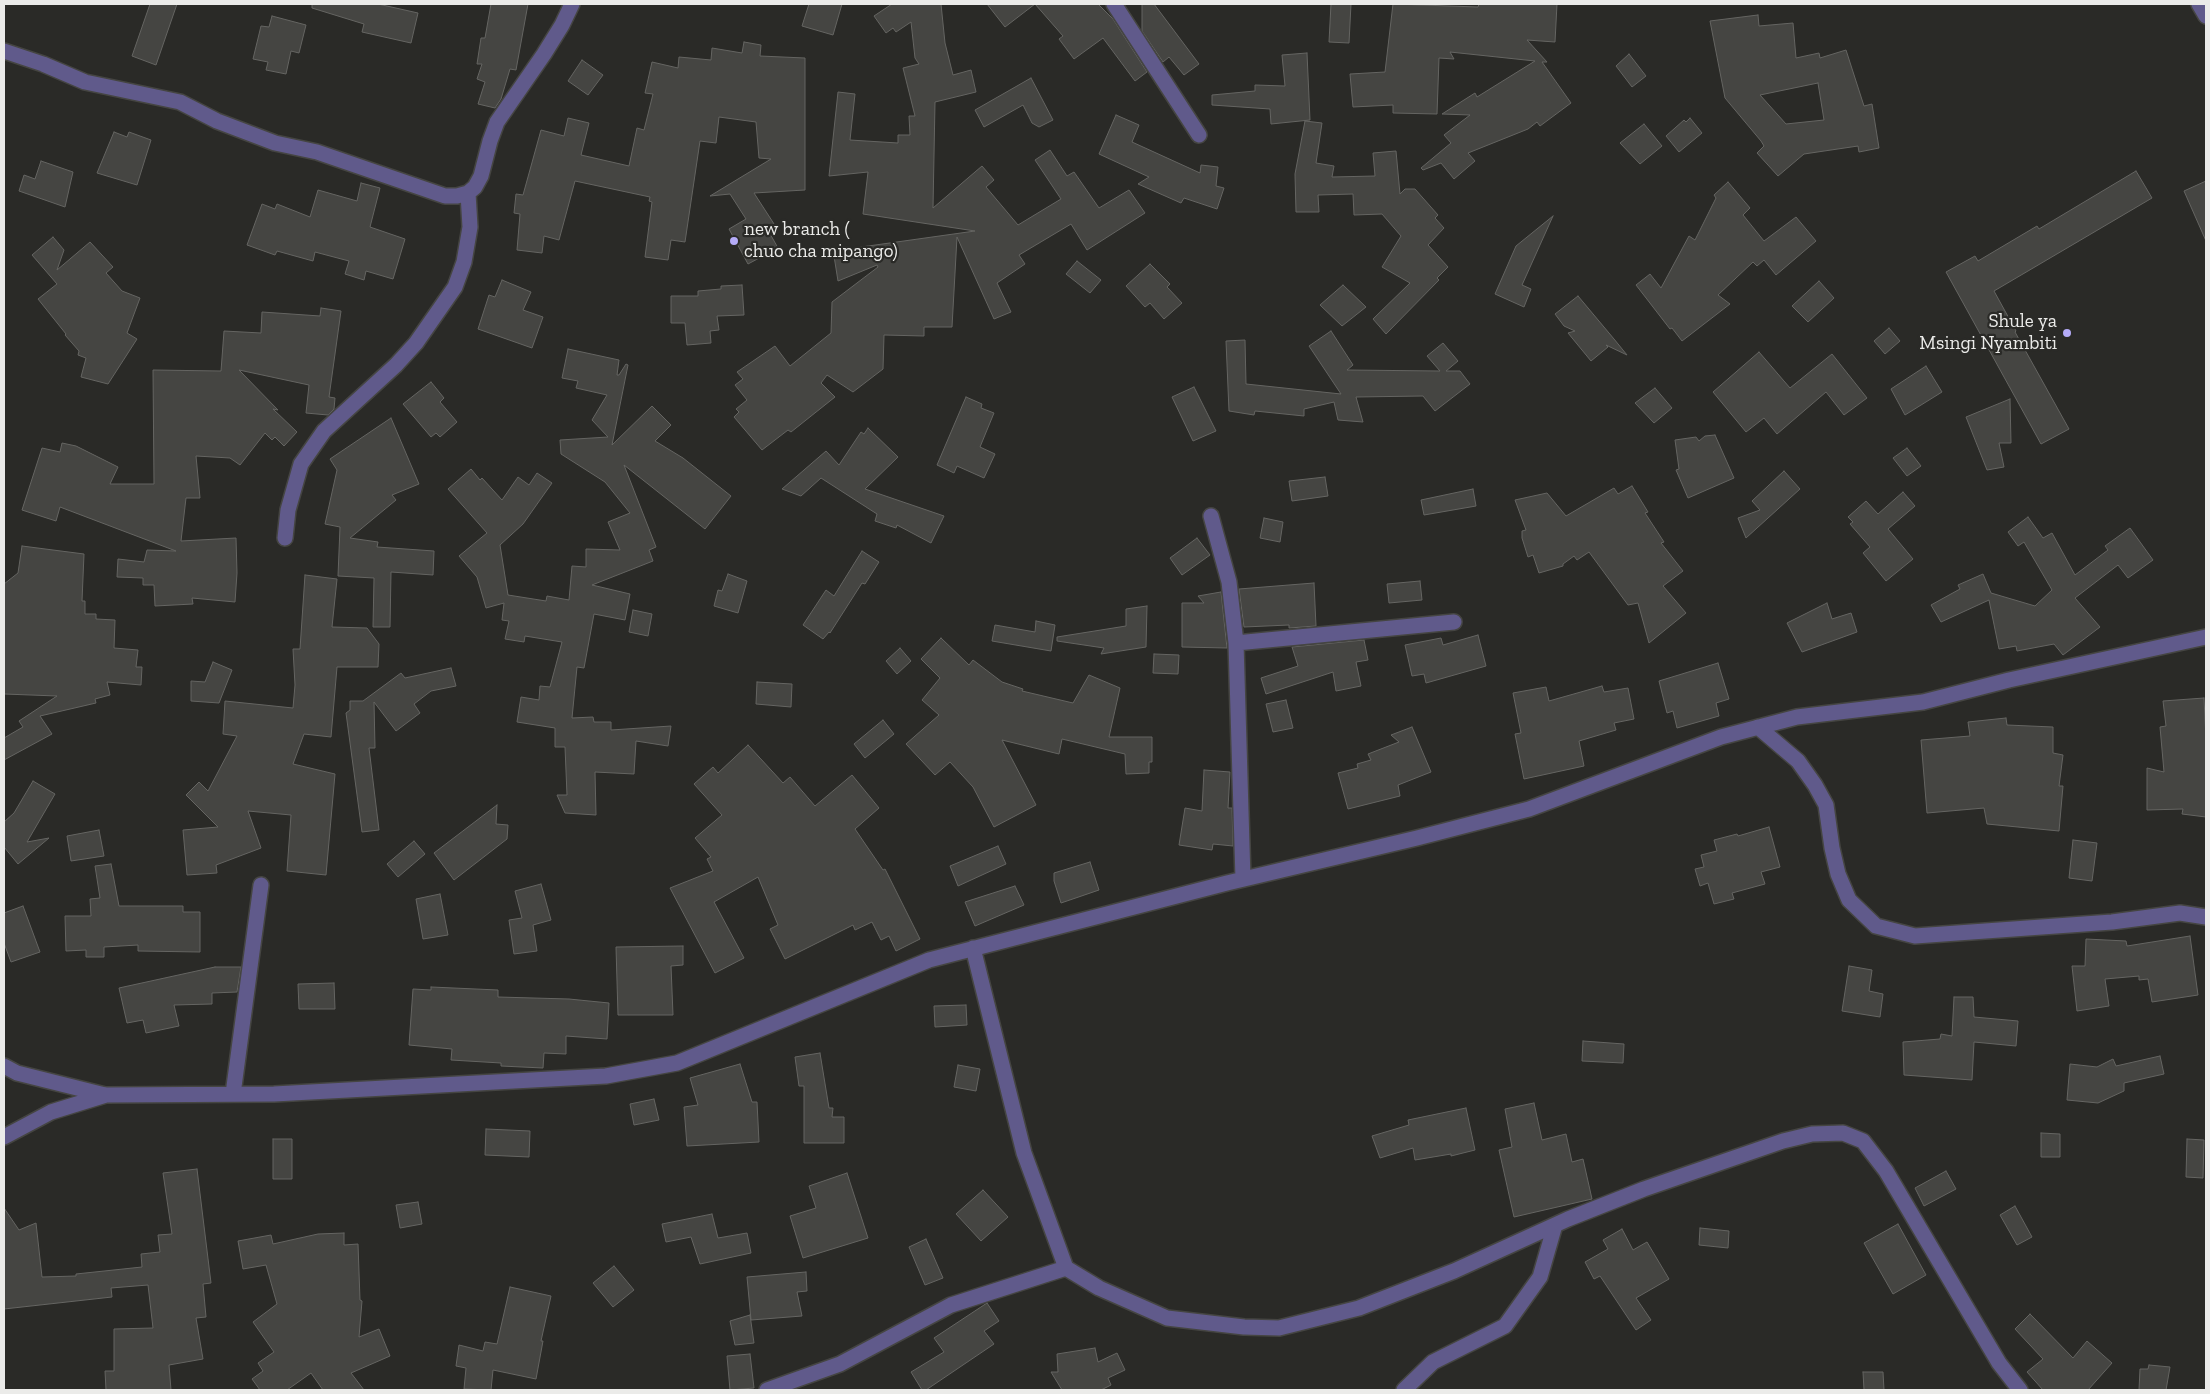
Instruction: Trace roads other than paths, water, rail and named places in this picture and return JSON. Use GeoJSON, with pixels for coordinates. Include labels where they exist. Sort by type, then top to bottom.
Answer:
{"type":"FeatureCollection","features":[{"type":"Feature","properties":{"kind":"street"},"geometry":{"type":"LineString","coordinates":[[4,51],[43,64],[85,82],[180,102],[249,134],[275,143],[317,152],[445,196],[456,196],[468,193],[481,176],[490,140],[498,122],[544,54],[562,25],[572,4]]}},
{"type":"Feature","properties":{"kind":"street"},"geometry":{"type":"LineString","coordinates":[[1114,4],[1199,135]]}},
{"type":"Feature","properties":{"kind":"street"},"geometry":{"type":"LineString","coordinates":[[2199,4],[2206,16]]}},
{"type":"Feature","properties":{"kind":"street"},"geometry":{"type":"LineString","coordinates":[[286,538],[288,510],[301,464],[324,431],[396,365],[416,343],[455,287],[464,262],[470,226],[468,193]]}},
{"type":"Feature","properties":{"kind":"street"},"geometry":{"type":"LineString","coordinates":[[1212,516],[1230,582],[1236,644],[1243,879]]}},
{"type":"Feature","properties":{"kind":"street"},"geometry":{"type":"LineString","coordinates":[[1236,644],[1454,622]]}},
{"type":"Feature","properties":{"kind":"street"},"geometry":{"type":"LineString","coordinates":[[4,1066],[17,1073],[106,1095],[274,1094],[606,1076],[677,1063],[929,960],[1243,879],[1417,838],[1529,809],[1721,737],[1797,717],[1923,702],[2009,680],[2206,637]]}},
{"type":"Feature","properties":{"kind":"street"},"geometry":{"type":"LineString","coordinates":[[1758,727],[1798,761],[1815,785],[1826,805],[1838,874],[1849,900],[1876,926],[1915,936],[2112,922],[2180,913],[2206,917]]}},
{"type":"Feature","properties":{"kind":"street"},"geometry":{"type":"LineString","coordinates":[[233,1094],[261,885]]}},
{"type":"Feature","properties":{"kind":"street"},"geometry":{"type":"LineString","coordinates":[[973,948],[1024,1153],[1066,1268],[1099,1288],[1167,1318],[1244,1327],[1279,1328],[1359,1308],[1454,1271],[1644,1189],[1783,1141],[1812,1134],[1843,1133],[1863,1141],[1886,1171],[1998,1363],[2020,1390]]}},
{"type":"Feature","properties":{"kind":"street"},"geometry":{"type":"LineString","coordinates":[[4,1137],[51,1112],[106,1095]]}},
{"type":"Feature","properties":{"kind":"street"},"geometry":{"type":"LineString","coordinates":[[1404,1390],[1433,1362],[1505,1326],[1540,1277],[1555,1226]]}},
{"type":"Feature","properties":{"kind":"street"},"geometry":{"type":"LineString","coordinates":[[767,1390],[840,1364],[951,1305],[1066,1268]]}},
{"type":"Feature","properties":{"kind":"place","name":"new branch ( chuo cha mipango)"},"geometry":{"type":"Point","coordinates":[734,241]}},
{"type":"Feature","properties":{"kind":"place","name":"Shule ya Msingi Nyambiti"},"geometry":{"type":"Point","coordinates":[2067,333]}}]}
